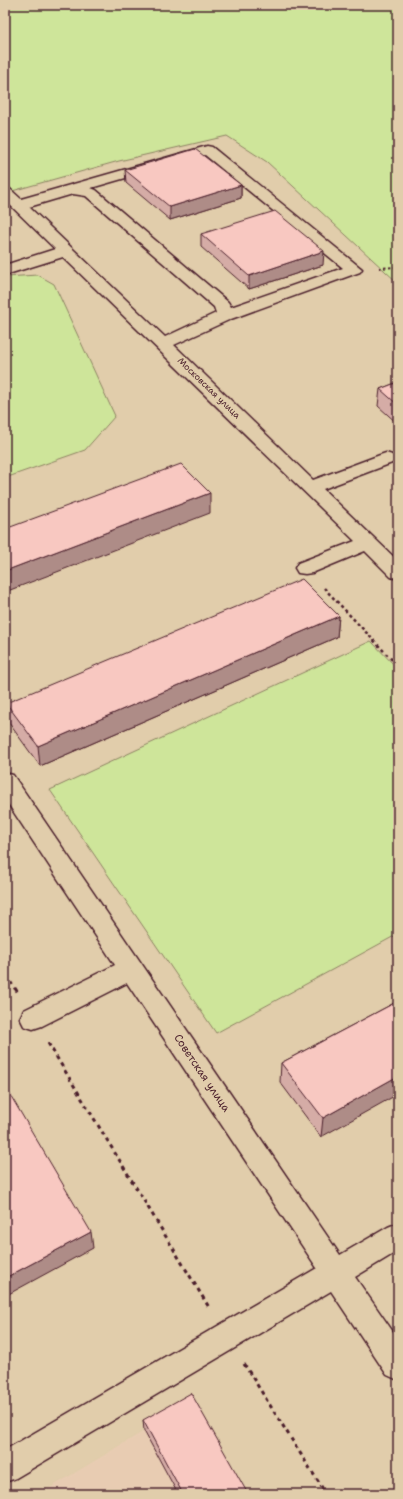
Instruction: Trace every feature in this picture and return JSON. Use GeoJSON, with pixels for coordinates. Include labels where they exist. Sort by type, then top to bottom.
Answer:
{"type":"FeatureCollection","features":[{"type":"Feature","properties":{"kind":"street"},"geometry":{"type":"LineString","coordinates":[[18,205],[207,150],[354,269],[225,315],[163,344]]}},
{"type":"Feature","properties":{"kind":"street"},"geometry":{"type":"LineString","coordinates":[[73,189],[91,193],[222,305],[225,315]]}},
{"type":"Feature","properties":{"kind":"street","name":"Московская улица"},"geometry":{"type":"LineString","coordinates":[[5,192],[398,572]]}},
{"type":"Feature","properties":{"kind":"street"},"geometry":{"type":"LineString","coordinates":[[5,270],[66,251]]}},
{"type":"Feature","properties":{"kind":"street"},"geometry":{"type":"LineString","coordinates":[[311,487],[386,459]]}},
{"type":"Feature","properties":{"kind":"street"},"geometry":{"type":"LineString","coordinates":[[305,568],[368,543]]}},
{"type":"Feature","properties":{"kind":"street","name":"Советская улица"},"geometry":{"type":"LineString","coordinates":[[5,781],[398,1365]]}},
{"type":"Feature","properties":{"kind":"street"},"geometry":{"type":"LineString","coordinates":[[32,1018],[131,970]]}},
{"type":"Feature","properties":{"kind":"street"},"geometry":{"type":"LineString","coordinates":[[5,1467],[398,1236]]}},
{"type":"Feature","properties":{"kind":"path"},"geometry":{"type":"LineString","coordinates":[[393,5],[398,8]]}},
{"type":"Feature","properties":{"kind":"path"},"geometry":{"type":"LineString","coordinates":[[305,568],[398,666]]}},
{"type":"Feature","properties":{"kind":"path"},"geometry":{"type":"LineString","coordinates":[[5,972],[227,1336],[326,1494]]}},
{"type":"Feature","properties":{"kind":"shaded area"},"geometry":{"type":"Polygon","coordinates":[[[191,1404],[242,1494],[40,1494],[144,1431],[191,1404]]]}},
{"type":"Feature","properties":{"kind":"green space"},"geometry":{"type":"Polygon","coordinates":[[[5,5],[398,5],[398,283],[267,162],[227,136],[119,161],[5,193],[5,5]]]}},
{"type":"Feature","properties":{"kind":"green space"},"geometry":{"type":"Polygon","coordinates":[[[38,275],[54,284],[115,416],[85,450],[5,478],[5,277],[38,275]]]}},
{"type":"Feature","properties":{"kind":"green space"},"geometry":{"type":"Polygon","coordinates":[[[371,641],[398,669],[398,934],[216,1033],[50,790],[371,641]]]}},
{"type":"Feature","properties":{"kind":"building"},"geometry":{"type":"Polygon","coordinates":[[[195,149],[241,185],[170,207],[125,170],[195,149]]]}},
{"type":"Feature","properties":{"kind":"building"},"geometry":{"type":"Polygon","coordinates":[[[275,211],[324,251],[249,276],[201,234],[275,211]]]}},
{"type":"Feature","properties":{"kind":"building"},"geometry":{"type":"Polygon","coordinates":[[[398,382],[398,405],[380,389],[398,382]]]}},
{"type":"Feature","properties":{"kind":"building"},"geometry":{"type":"Polygon","coordinates":[[[181,464],[210,493],[5,571],[5,529],[181,464]]]}},
{"type":"Feature","properties":{"kind":"building"},"geometry":{"type":"Polygon","coordinates":[[[302,579],[339,616],[38,746],[6,703],[302,579]]]}},
{"type":"Feature","properties":{"kind":"building"},"geometry":{"type":"Polygon","coordinates":[[[398,1001],[398,1076],[323,1118],[281,1063],[398,1001]]]}},
{"type":"Feature","properties":{"kind":"building"},"geometry":{"type":"Polygon","coordinates":[[[5,1086],[91,1232],[5,1278],[5,1086]]]}},
{"type":"Feature","properties":{"kind":"building"},"geometry":{"type":"Polygon","coordinates":[[[191,1393],[248,1494],[183,1494],[143,1420],[191,1393]]]}}]}
